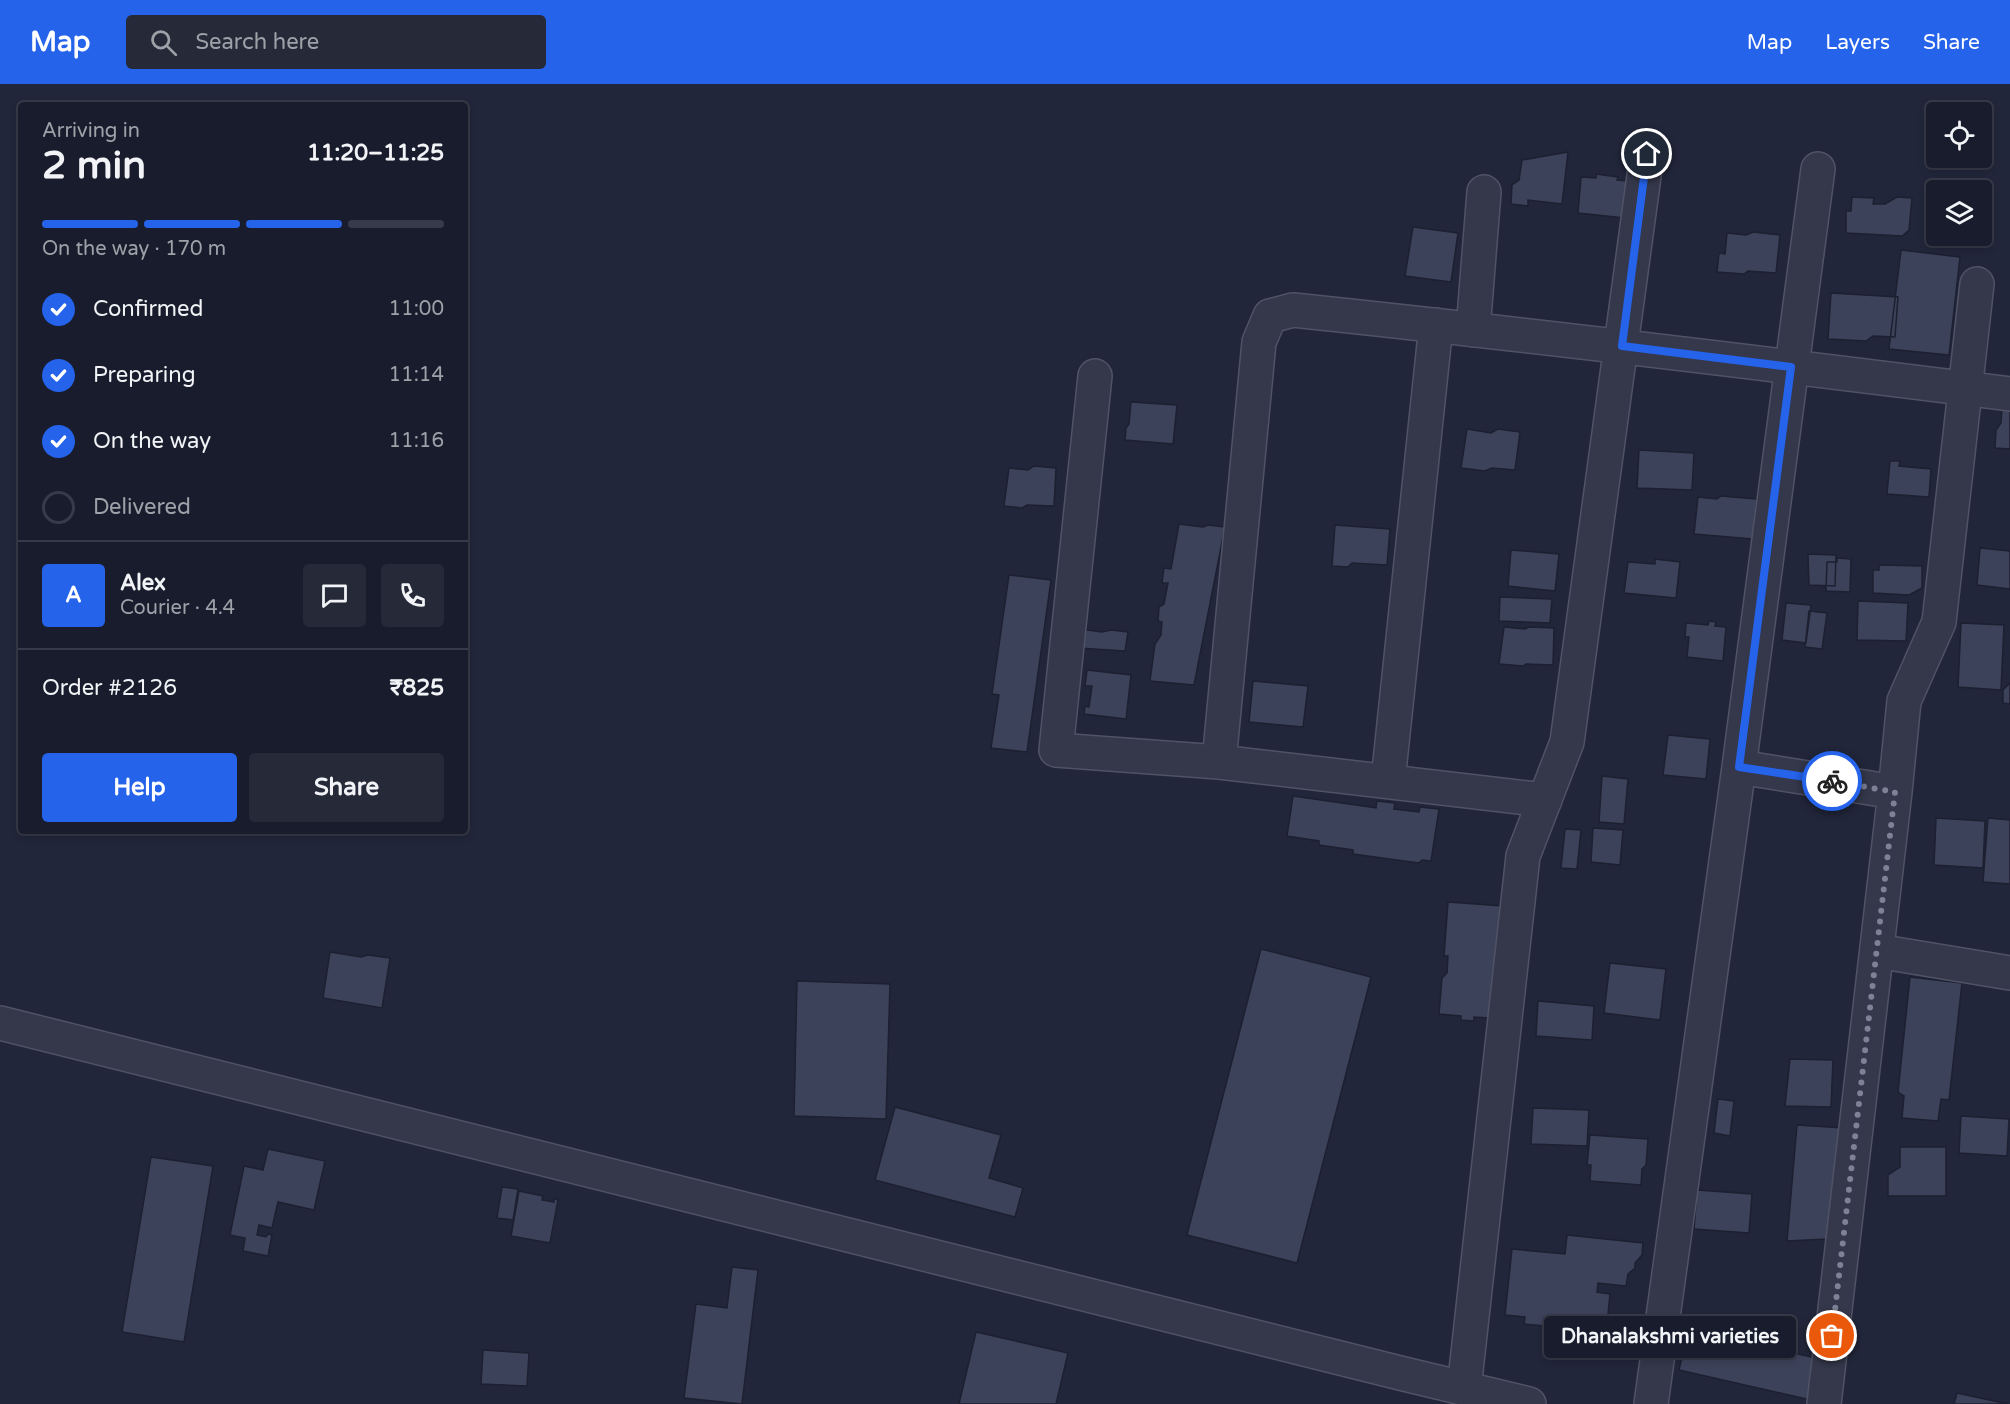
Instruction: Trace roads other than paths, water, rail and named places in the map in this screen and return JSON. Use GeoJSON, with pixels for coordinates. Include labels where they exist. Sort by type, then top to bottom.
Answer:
{"type":"FeatureCollection","features":[{"type":"Feature","properties":{"kind":"street"},"geometry":{"type":"LineString","coordinates":[[1464,1389],[1523,856],[1567,742],[1647,154]]}},
{"type":"Feature","properties":{"kind":"street"},"geometry":{"type":"LineString","coordinates":[[1651,1404],[1739,767],[1818,169]]}},
{"type":"Feature","properties":{"kind":"street"},"geometry":{"type":"LineString","coordinates":[[1473,330],[1484,192]]}},
{"type":"Feature","properties":{"kind":"street"},"geometry":{"type":"LineString","coordinates":[[1824,1404],[1904,700],[1939,622],[1977,284]]}},
{"type":"Feature","properties":{"kind":"street"},"geometry":{"type":"LineString","coordinates":[[1219,762],[1259,342],[1270,316],[1293,310],[1436,325],[2010,394]]}},
{"type":"Feature","properties":{"kind":"street"},"geometry":{"type":"LineString","coordinates":[[1388,782],[1436,325]]}},
{"type":"Feature","properties":{"kind":"street"},"geometry":{"type":"LineString","coordinates":[[1095,376],[1056,750],[1219,762],[1545,800]]}},
{"type":"Feature","properties":{"kind":"street"},"geometry":{"type":"LineString","coordinates":[[1739,767],[1895,792]]}},
{"type":"Feature","properties":{"kind":"street"},"geometry":{"type":"LineString","coordinates":[[1877,951],[2010,973]]}},
{"type":"Feature","properties":{"kind":"street"},"geometry":{"type":"LineString","coordinates":[[0,1023],[1529,1404]]}},
{"type":"Feature","properties":{"kind":"place","name":"Dhanalakshmi varieties"},"geometry":{"type":"Point","coordinates":[1832,1336]}}]}
